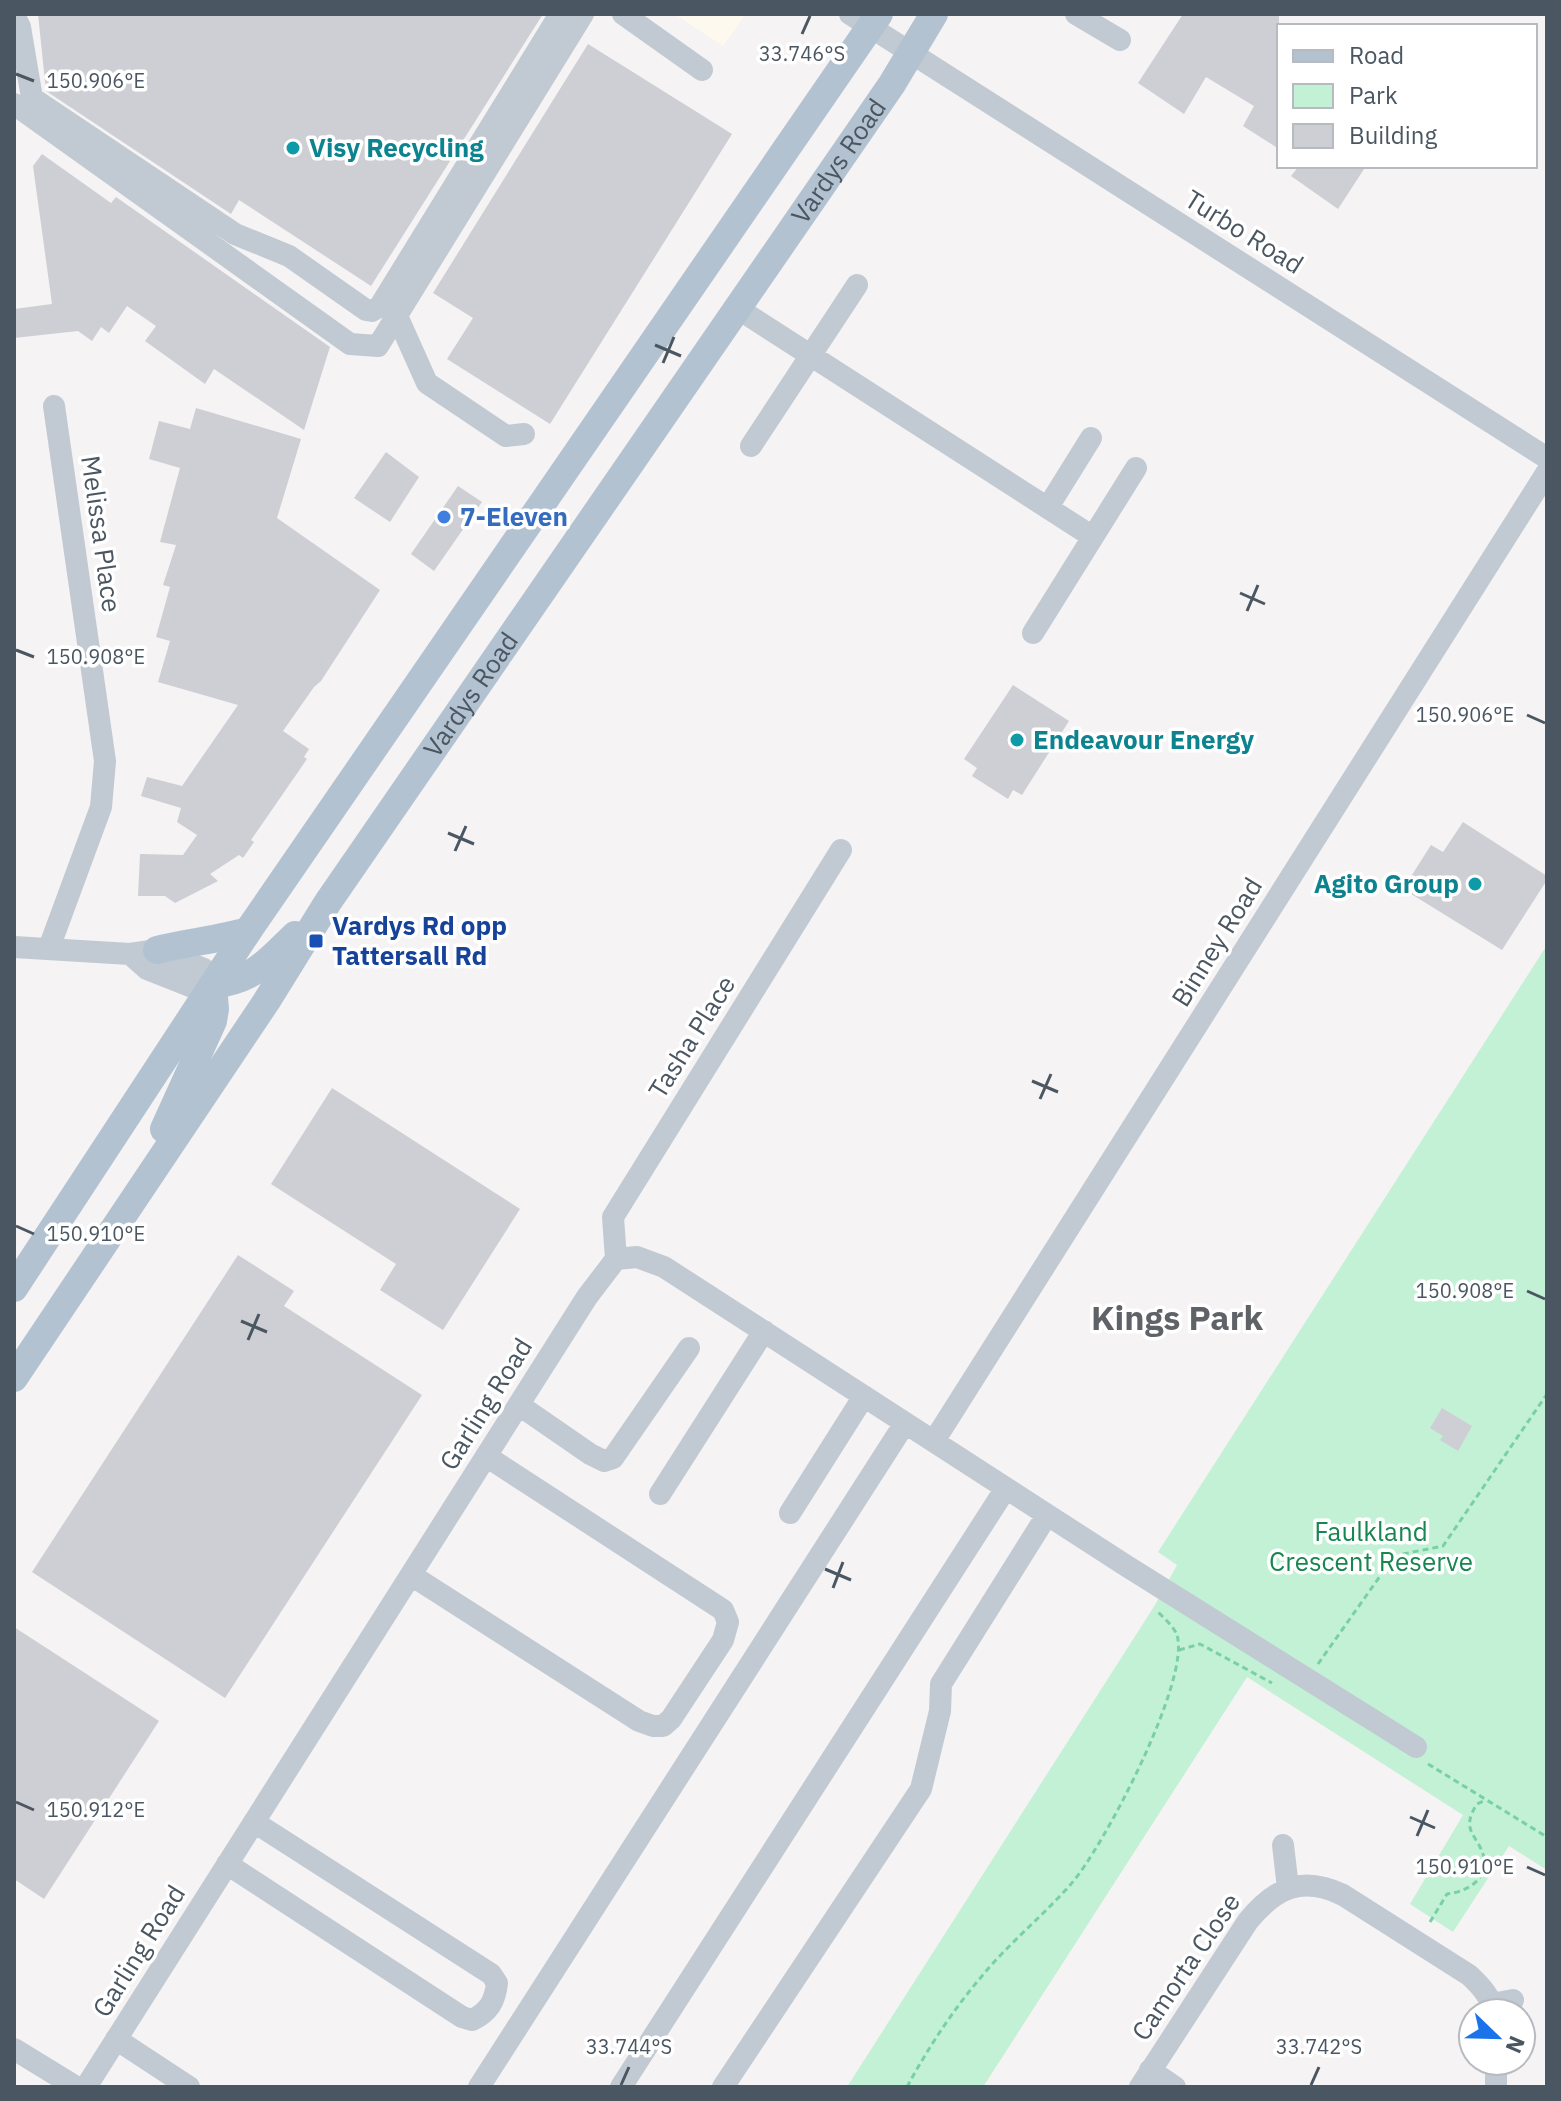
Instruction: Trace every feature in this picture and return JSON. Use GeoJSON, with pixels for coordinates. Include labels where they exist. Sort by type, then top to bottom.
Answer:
{"type":"FeatureCollection","features":[{"type":"Feature","properties":{"kind":"main road","name":"Vardys Road"},"geometry":{"type":"LineString","coordinates":[[14,1378],[266,1002],[328,902],[912,52],[934,14]]}},
{"type":"Feature","properties":{"kind":"main road","name":"Vardys Road"},"geometry":{"type":"LineString","coordinates":[[14,1288],[248,931],[867,18]]}},
{"type":"Feature","properties":{"kind":"main road"},"geometry":{"type":"LineString","coordinates":[[126,1211],[213,1021],[213,985],[238,982],[256,971],[328,902]]}},
{"type":"Feature","properties":{"kind":"main road"},"geometry":{"type":"LineString","coordinates":[[143,952],[248,931]]}},
{"type":"Feature","properties":{"kind":"street"},"geometry":{"type":"LineString","coordinates":[[14,15],[20,27],[32,98],[235,234],[289,256],[366,310],[372,311],[380,306],[560,14]]}},
{"type":"Feature","properties":{"kind":"street"},"geometry":{"type":"LineString","coordinates":[[14,104],[350,344],[378,346],[583,14]]}},
{"type":"Feature","properties":{"kind":"street"},"geometry":{"type":"LineString","coordinates":[[623,14],[702,70]]}},
{"type":"Feature","properties":{"kind":"street"},"geometry":{"type":"LineString","coordinates":[[1076,14],[1120,40]]}},
{"type":"Feature","properties":{"kind":"street","name":"Turbo Road"},"geometry":{"type":"LineString","coordinates":[[867,18],[912,52],[1547,458]]}},
{"type":"Feature","properties":{"kind":"street"},"geometry":{"type":"LineString","coordinates":[[751,446],[857,285]]}},
{"type":"Feature","properties":{"kind":"street"},"geometry":{"type":"LineString","coordinates":[[737,308],[1093,537]]}},
{"type":"Feature","properties":{"kind":"street"},"geometry":{"type":"LineString","coordinates":[[397,316],[427,383],[506,436],[524,434]]}},
{"type":"Feature","properties":{"kind":"street","name":"Melissa Place"},"geometry":{"type":"LineString","coordinates":[[49,948],[101,807],[105,761],[54,406]]}},
{"type":"Feature","properties":{"kind":"street"},"geometry":{"type":"LineString","coordinates":[[1048,507],[1091,438]]}},
{"type":"Feature","properties":{"kind":"street"},"geometry":{"type":"LineString","coordinates":[[1033,633],[1136,468]]}},
{"type":"Feature","properties":{"kind":"street","name":"Binney Road"},"geometry":{"type":"LineString","coordinates":[[934,1441],[1547,472]]}},
{"type":"Feature","properties":{"kind":"street","name":"Tasha Place"},"geometry":{"type":"LineString","coordinates":[[616,1259],[613,1217],[841,850]]}},
{"type":"Feature","properties":{"kind":"street"},"geometry":{"type":"LineString","coordinates":[[14,947],[143,952],[147,969],[195,988],[213,985]]}},
{"type":"Feature","properties":{"kind":"street"},"geometry":{"type":"LineString","coordinates":[[616,1259],[637,1257],[664,1267],[1160,1588],[1416,1747]]}},
{"type":"Feature","properties":{"kind":"street","name":"Garling Road"},"geometry":{"type":"LineString","coordinates":[[86,2087],[587,1297],[616,1259]]}},
{"type":"Feature","properties":{"kind":"street"},"geometry":{"type":"LineString","coordinates":[[660,1494],[764,1331]]}},
{"type":"Feature","properties":{"kind":"street"},"geometry":{"type":"LineString","coordinates":[[519,1405],[590,1454],[604,1461],[613,1458],[689,1348]]}},
{"type":"Feature","properties":{"kind":"street"},"geometry":{"type":"LineString","coordinates":[[790,1513],[864,1396]]}},
{"type":"Feature","properties":{"kind":"street"},"geometry":{"type":"LineString","coordinates":[[479,2087],[905,1423]]}},
{"type":"Feature","properties":{"kind":"street"},"geometry":{"type":"LineString","coordinates":[[411,1575],[639,1721],[653,1726],[663,1726],[671,1719],[723,1640],[728,1622],[723,1610],[486,1456]]}},
{"type":"Feature","properties":{"kind":"street"},"geometry":{"type":"LineString","coordinates":[[621,2087],[1006,1488]]}},
{"type":"Feature","properties":{"kind":"street"},"geometry":{"type":"LineString","coordinates":[[723,2087],[921,1789],[940,1711],[941,1684],[1047,1515]]}},
{"type":"Feature","properties":{"kind":"street"},"geometry":{"type":"LineString","coordinates":[[227,1864],[462,2017],[472,2020],[485,2014],[496,1997],[497,1983],[491,1974],[254,1822]]}},
{"type":"Feature","properties":{"kind":"street"},"geometry":{"type":"LineString","coordinates":[[1283,1845],[1288,1888],[1310,1884],[1327,1887],[1343,1895],[1469,1975],[1491,1997]]}},
{"type":"Feature","properties":{"kind":"street","name":"Camorta Close"},"geometry":{"type":"LineString","coordinates":[[1145,2079],[1248,1921],[1262,1903],[1288,1888]]}},
{"type":"Feature","properties":{"kind":"street"},"geometry":{"type":"LineString","coordinates":[[116,2039],[189,2087]]}},
{"type":"Feature","properties":{"kind":"street"},"geometry":{"type":"LineString","coordinates":[[14,2049],[76,2087]]}},
{"type":"Feature","properties":{"kind":"street"},"geometry":{"type":"LineString","coordinates":[[1145,2079],[1175,2087]]}},
{"type":"Feature","properties":{"kind":"path"},"geometry":{"type":"LineString","coordinates":[[1179,1650],[1200,1644],[1269,1683],[1292,1681],[1302,1687],[1390,1562],[1403,1554],[1443,1546],[1547,1394]]}},
{"type":"Feature","properties":{"kind":"path"},"geometry":{"type":"LineString","coordinates":[[907,2087],[952,2015],[983,1974],[1072,1883],[1114,1819],[1164,1713],[1173,1681],[1179,1650],[1177,1633],[1148,1601],[1160,1588]]}},
{"type":"Feature","properties":{"kind":"path"},"geometry":{"type":"LineString","coordinates":[[1430,1922],[1447,1894],[1458,1894],[1468,1889],[1481,1875],[1484,1856],[1471,1832],[1470,1822],[1477,1804],[1486,1800]]}},
{"type":"Feature","properties":{"kind":"shaded area"},"geometry":{"type":"Polygon","coordinates":[[[674,14],[746,14],[723,46],[674,14]]]}},
{"type":"Feature","properties":{"kind":"green space","name":"Faulkland Crescent Reserve"},"geometry":{"type":"Polygon","coordinates":[[[1547,945],[1547,1870],[1509,1846],[1453,1932],[1410,1904],[1463,1815],[1247,1677],[983,2087],[847,2087],[1155,1605],[1177,1565],[1158,1552],[1547,945]]]}},
{"type":"Feature","properties":{"kind":"building","name":"Visy Recycling"},"geometry":{"type":"Polygon","coordinates":[[[38,14],[543,14],[371,286],[239,200],[231,214],[46,91],[38,14]]]}},
{"type":"Feature","properties":{"kind":"building"},"geometry":{"type":"Polygon","coordinates":[[[1183,14],[1279,14],[1277,148],[1243,126],[1254,106],[1206,77],[1184,114],[1138,83],[1183,14]]]}},
{"type":"Feature","properties":{"kind":"building"},"geometry":{"type":"Polygon","coordinates":[[[588,44],[732,134],[550,424],[447,359],[473,318],[433,293],[588,44]]]}},
{"type":"Feature","properties":{"kind":"building"},"geometry":{"type":"Polygon","coordinates":[[[42,154],[111,203],[116,197],[330,347],[304,430],[214,369],[205,384],[145,341],[156,326],[127,306],[109,333],[101,327],[92,341],[78,331],[14,338],[14,309],[52,304],[33,166],[42,154]]]}},
{"type":"Feature","properties":{"kind":"building"},"geometry":{"type":"Polygon","coordinates":[[[1297,168],[1365,168],[1338,209],[1291,176],[1297,168]]]}},
{"type":"Feature","properties":{"kind":"building"},"geometry":{"type":"Polygon","coordinates":[[[196,408],[301,439],[277,518],[380,590],[321,681],[283,731],[309,749],[304,757],[307,759],[251,840],[254,842],[243,858],[239,855],[210,874],[218,881],[175,903],[165,896],[138,896],[140,854],[183,855],[197,835],[177,822],[181,808],[141,796],[147,777],[182,786],[238,705],[158,682],[170,641],[156,637],[170,587],[163,585],[176,545],[160,542],[180,468],[149,459],[159,421],[190,429],[196,408]]]}},
{"type":"Feature","properties":{"kind":"building"},"geometry":{"type":"Polygon","coordinates":[[[386,452],[419,477],[390,522],[354,498],[386,452]]]}},
{"type":"Feature","properties":{"kind":"building"},"geometry":{"type":"Polygon","coordinates":[[[458,486],[482,502],[434,571],[411,554],[458,486]]]}},
{"type":"Feature","properties":{"kind":"building","name":"Endeavour Energy"},"geometry":{"type":"Polygon","coordinates":[[[1013,685],[1069,721],[1022,795],[1013,790],[1008,799],[972,776],[977,768],[964,759],[1013,685]]]}},
{"type":"Feature","properties":{"kind":"building","name":"Agito Group"},"geometry":{"type":"Polygon","coordinates":[[[1463,822],[1547,876],[1502,950],[1403,889],[1431,845],[1443,852],[1463,822]]]}},
{"type":"Feature","properties":{"kind":"building"},"geometry":{"type":"Polygon","coordinates":[[[332,1088],[520,1209],[443,1330],[380,1290],[396,1264],[271,1184],[332,1088]]]}},
{"type":"Feature","properties":{"kind":"building"},"geometry":{"type":"Polygon","coordinates":[[[238,1255],[294,1291],[284,1306],[422,1395],[225,1698],[32,1572],[238,1255]]]}},
{"type":"Feature","properties":{"kind":"building"},"geometry":{"type":"Polygon","coordinates":[[[1442,1408],[1472,1426],[1458,1451],[1440,1440],[1443,1436],[1430,1428],[1442,1408]]]}},
{"type":"Feature","properties":{"kind":"building"},"geometry":{"type":"Polygon","coordinates":[[[14,1627],[159,1721],[44,1899],[14,1879],[14,1627]]]}},
{"type":"Feature","properties":{"kind":"place","name":"Visy Recycling"},"geometry":{"type":"Point","coordinates":[293,148]}},
{"type":"Feature","properties":{"kind":"place","name":"7-Eleven"},"geometry":{"type":"Point","coordinates":[444,517]}},
{"type":"Feature","properties":{"kind":"place","name":"Endeavour Energy"},"geometry":{"type":"Point","coordinates":[1017,740]}},
{"type":"Feature","properties":{"kind":"place","name":"Agito Group"},"geometry":{"type":"Point","coordinates":[1475,884]}},
{"type":"Feature","properties":{"kind":"place","name":"Vardys Rd opp Tattersall Rd"},"geometry":{"type":"Point","coordinates":[316,941]}},
{"type":"Feature","properties":{"kind":"district","name":"Kings Park"},"geometry":{"type":"Point","coordinates":[1177,1318]}}]}
